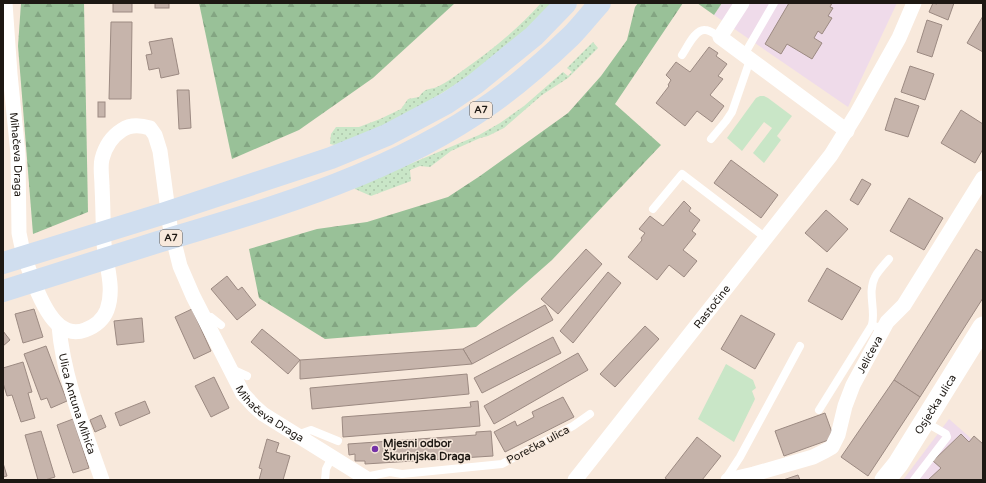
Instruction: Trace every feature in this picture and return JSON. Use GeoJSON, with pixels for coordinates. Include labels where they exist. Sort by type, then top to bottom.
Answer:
{"type":"FeatureCollection","features":[{"type":"Feature","properties":{"kind":"highway","name":"A7"},"geometry":{"type":"LineString","coordinates":[[3,264],[165,213],[331,158],[387,135],[447,103],[475,84],[534,36],[566,3]]}},
{"type":"Feature","properties":{"kind":"highway","name":"A7"},"geometry":{"type":"LineString","coordinates":[[3,291],[230,221],[367,171],[424,144],[460,124],[493,102],[544,61],[571,35],[600,3]]}},
{"type":"Feature","properties":{"kind":"main road","name":"Osječka ulica"},"geometry":{"type":"LineString","coordinates":[[885,480],[898,464],[925,422],[983,327]]}},
{"type":"Feature","properties":{"kind":"street","name":"Mihačeva Draga"},"geometry":{"type":"LineString","coordinates":[[6,3],[10,74],[18,154],[19,233],[36,287],[43,304],[53,320],[59,326],[67,330],[79,332],[96,325],[106,311],[110,298],[110,282],[104,244],[101,160],[110,139],[125,127],[134,125],[150,128],[155,135],[160,151],[170,226],[177,255],[193,296],[243,394],[263,414],[365,479]]}},
{"type":"Feature","properties":{"kind":"street"},"geometry":{"type":"LineString","coordinates":[[742,3],[720,37],[847,131]]}},
{"type":"Feature","properties":{"kind":"street","name":"Rastočine"},"geometry":{"type":"LineString","coordinates":[[575,480],[827,161],[847,131],[899,38],[914,3]]}},
{"type":"Feature","properties":{"kind":"street","name":"Jelićeva"},"geometry":{"type":"LineString","coordinates":[[728,480],[812,457],[832,447],[838,435],[845,406],[853,385],[878,328],[887,322],[904,306],[983,178]]}},
{"type":"Feature","properties":{"kind":"street","name":"Ulica Antuna Mihića"},"geometry":{"type":"LineString","coordinates":[[59,326],[61,348],[79,412],[102,480]]}},
{"type":"Feature","properties":{"kind":"lane"},"geometry":{"type":"LineString","coordinates":[[711,139],[732,112],[747,58],[774,3]]}},
{"type":"Feature","properties":{"kind":"lane"},"geometry":{"type":"LineString","coordinates":[[682,56],[700,31],[708,31],[720,37]]}},
{"type":"Feature","properties":{"kind":"lane"},"geometry":{"type":"LineString","coordinates":[[653,209],[682,174],[766,238]]}},
{"type":"Feature","properties":{"kind":"lane"},"geometry":{"type":"LineString","coordinates":[[819,410],[878,328],[874,319],[871,291],[875,276],[889,259]]}},
{"type":"Feature","properties":{"kind":"lane"},"geometry":{"type":"LineString","coordinates":[[204,316],[211,317],[221,325]]}},
{"type":"Feature","properties":{"kind":"lane"},"geometry":{"type":"LineString","coordinates":[[725,480],[740,457],[800,346]]}},
{"type":"Feature","properties":{"kind":"lane"},"geometry":{"type":"LineString","coordinates":[[231,371],[236,371],[248,376]]}},
{"type":"Feature","properties":{"kind":"lane","name":"Porečka ulica"},"geometry":{"type":"LineString","coordinates":[[365,479],[390,472],[402,474],[502,464],[573,426],[590,414]]}},
{"type":"Feature","properties":{"kind":"lane"},"geometry":{"type":"LineString","coordinates":[[914,480],[947,437],[946,434],[925,422]]}},
{"type":"Feature","properties":{"kind":"lane"},"geometry":{"type":"LineString","coordinates":[[296,435],[311,430],[338,440]]}},
{"type":"Feature","properties":{"kind":"lane"},"geometry":{"type":"LineString","coordinates":[[325,480],[326,469],[332,457]]}},
{"type":"Feature","properties":{"kind":"shaded area"},"geometry":{"type":"Polygon","coordinates":[[[722,3],[897,3],[848,107],[714,15],[722,3]]]}},
{"type":"Feature","properties":{"kind":"shaded area"},"geometry":{"type":"Polygon","coordinates":[[[949,419],[983,449],[983,480],[903,480],[949,419]]]}},
{"type":"Feature","properties":{"kind":"green space"},"geometry":{"type":"Polygon","coordinates":[[[21,3],[84,3],[88,212],[33,234],[18,46],[21,3]]]}},
{"type":"Feature","properties":{"kind":"green space"},"geometry":{"type":"Polygon","coordinates":[[[199,3],[455,3],[373,78],[299,130],[232,159],[199,3]]]}},
{"type":"Feature","properties":{"kind":"green space"},"geometry":{"type":"Polygon","coordinates":[[[541,3],[553,3],[535,22],[496,56],[453,86],[431,100],[386,124],[335,145],[330,144],[331,134],[336,127],[359,127],[380,119],[401,109],[408,99],[419,97],[426,90],[439,86],[451,79],[504,39],[541,3]]]}},
{"type":"Feature","properties":{"kind":"green space"},"geometry":{"type":"Polygon","coordinates":[[[638,3],[683,3],[615,104],[661,145],[552,260],[476,327],[325,339],[259,298],[249,249],[317,229],[367,222],[448,197],[568,113],[601,76],[627,40],[635,7],[638,3]]]}},
{"type":"Feature","properties":{"kind":"green space"},"geometry":{"type":"Polygon","coordinates":[[[697,3],[722,3],[714,15],[697,3]]]}},
{"type":"Feature","properties":{"kind":"green space"},"geometry":{"type":"Polygon","coordinates":[[[593,42],[598,48],[568,78],[542,95],[504,128],[451,151],[430,167],[420,166],[410,170],[411,181],[371,196],[355,189],[355,187],[479,135],[500,123],[524,106],[563,72],[568,76],[572,72],[567,68],[593,42]]]}},
{"type":"Feature","properties":{"kind":"green space"},"geometry":{"type":"Polygon","coordinates":[[[760,96],[768,98],[792,116],[777,136],[781,140],[764,163],[753,153],[772,128],[764,122],[742,151],[727,138],[756,98],[760,96]]]}},
{"type":"Feature","properties":{"kind":"green space"},"geometry":{"type":"Polygon","coordinates":[[[726,364],[753,380],[756,388],[752,391],[755,399],[734,442],[698,419],[726,364]]]}},
{"type":"Feature","properties":{"kind":"building"},"geometry":{"type":"Polygon","coordinates":[[[113,3],[132,3],[132,12],[113,12],[113,3]]]}},
{"type":"Feature","properties":{"kind":"building"},"geometry":{"type":"Polygon","coordinates":[[[155,3],[169,3],[169,8],[155,8],[155,3]]]}},
{"type":"Feature","properties":{"kind":"building"},"geometry":{"type":"Polygon","coordinates":[[[789,3],[832,3],[830,7],[833,8],[828,16],[832,18],[822,34],[818,31],[814,38],[822,43],[812,59],[787,44],[781,54],[765,44],[789,3]]]}},
{"type":"Feature","properties":{"kind":"building"},"geometry":{"type":"Polygon","coordinates":[[[933,3],[954,3],[948,20],[929,12],[933,3]]]}},
{"type":"Feature","properties":{"kind":"building"},"geometry":{"type":"Polygon","coordinates":[[[983,16],[983,52],[967,43],[983,16]]]}},
{"type":"Feature","properties":{"kind":"building"},"geometry":{"type":"Polygon","coordinates":[[[927,20],[942,25],[932,57],[917,52],[927,20]]]}},
{"type":"Feature","properties":{"kind":"building"},"geometry":{"type":"Polygon","coordinates":[[[111,22],[132,22],[131,99],[109,99],[111,22]]]}},
{"type":"Feature","properties":{"kind":"building"},"geometry":{"type":"Polygon","coordinates":[[[172,38],[179,74],[161,78],[159,68],[149,70],[146,55],[152,54],[149,42],[172,38]]]}},
{"type":"Feature","properties":{"kind":"building"},"geometry":{"type":"Polygon","coordinates":[[[709,47],[718,53],[716,56],[727,64],[718,76],[723,79],[710,95],[724,106],[712,122],[697,111],[685,126],[656,103],[669,86],[668,85],[671,80],[666,75],[676,62],[690,72],[709,47]]]}},
{"type":"Feature","properties":{"kind":"building"},"geometry":{"type":"Polygon","coordinates":[[[910,66],[934,74],[925,100],[901,92],[910,66]]]}},
{"type":"Feature","properties":{"kind":"building"},"geometry":{"type":"Polygon","coordinates":[[[177,90],[189,90],[191,128],[179,129],[177,90]]]}},
{"type":"Feature","properties":{"kind":"building"},"geometry":{"type":"Polygon","coordinates":[[[895,98],[919,106],[908,137],[885,130],[895,98]]]}},
{"type":"Feature","properties":{"kind":"building"},"geometry":{"type":"Polygon","coordinates":[[[98,102],[105,102],[105,117],[98,117],[98,102]]]}},
{"type":"Feature","properties":{"kind":"building"},"geometry":{"type":"Polygon","coordinates":[[[961,110],[983,124],[983,149],[975,163],[941,143],[961,110]]]}},
{"type":"Feature","properties":{"kind":"building"},"geometry":{"type":"Polygon","coordinates":[[[731,160],[778,195],[761,218],[714,183],[731,160]]]}},
{"type":"Feature","properties":{"kind":"building"},"geometry":{"type":"Polygon","coordinates":[[[862,179],[871,184],[858,205],[850,200],[862,179]]]}},
{"type":"Feature","properties":{"kind":"building"},"geometry":{"type":"Polygon","coordinates":[[[909,198],[943,218],[924,250],[890,231],[909,198]]]}},
{"type":"Feature","properties":{"kind":"building"},"geometry":{"type":"Polygon","coordinates":[[[684,201],[691,208],[689,211],[700,220],[692,231],[696,234],[683,250],[697,261],[684,277],[669,265],[657,280],[628,257],[642,240],[641,238],[645,233],[639,229],[650,216],[663,226],[684,201]]]}},
{"type":"Feature","properties":{"kind":"building"},"geometry":{"type":"Polygon","coordinates":[[[826,210],[848,229],[827,252],[805,233],[826,210]]]}},
{"type":"Feature","properties":{"kind":"building"},"geometry":{"type":"Polygon","coordinates":[[[586,249],[602,264],[558,314],[541,299],[586,249]]]}},
{"type":"Feature","properties":{"kind":"building"},"geometry":{"type":"Polygon","coordinates":[[[976,249],[983,253],[983,298],[920,397],[894,380],[976,249]]]}},
{"type":"Feature","properties":{"kind":"building"},"geometry":{"type":"Polygon","coordinates":[[[827,268],[861,288],[842,320],[808,301],[827,268]]]}},
{"type":"Feature","properties":{"kind":"building"},"geometry":{"type":"Polygon","coordinates":[[[608,272],[621,283],[573,343],[560,331],[608,272]]]}},
{"type":"Feature","properties":{"kind":"building"},"geometry":{"type":"Polygon","coordinates":[[[227,276],[238,290],[242,287],[256,305],[237,320],[211,289],[227,276]]]}},
{"type":"Feature","properties":{"kind":"building"},"geometry":{"type":"Polygon","coordinates":[[[545,305],[553,320],[472,364],[463,349],[545,305]]]}},
{"type":"Feature","properties":{"kind":"building"},"geometry":{"type":"Polygon","coordinates":[[[34,309],[43,337],[23,343],[15,314],[34,309]]]}},
{"type":"Feature","properties":{"kind":"building"},"geometry":{"type":"Polygon","coordinates":[[[192,309],[211,351],[194,359],[175,317],[192,309]]]}},
{"type":"Feature","properties":{"kind":"building"},"geometry":{"type":"Polygon","coordinates":[[[741,315],[775,334],[755,369],[721,349],[741,315]]]}},
{"type":"Feature","properties":{"kind":"building"},"geometry":{"type":"Polygon","coordinates":[[[142,318],[144,342],[117,345],[114,321],[142,318]]]}},
{"type":"Feature","properties":{"kind":"building"},"geometry":{"type":"Polygon","coordinates":[[[645,326],[659,339],[615,387],[600,374],[645,326]]]}},
{"type":"Feature","properties":{"kind":"building"},"geometry":{"type":"Polygon","coordinates":[[[262,329],[300,360],[288,374],[251,342],[262,329]]]}},
{"type":"Feature","properties":{"kind":"building"},"geometry":{"type":"Polygon","coordinates":[[[3,331],[10,340],[3,346],[3,331]]]}},
{"type":"Feature","properties":{"kind":"building"},"geometry":{"type":"Polygon","coordinates":[[[553,337],[561,353],[482,393],[474,378],[553,337]]]}},
{"type":"Feature","properties":{"kind":"building"},"geometry":{"type":"Polygon","coordinates":[[[46,346],[67,401],[51,408],[47,398],[41,400],[24,354],[46,346]]]}},
{"type":"Feature","properties":{"kind":"building"},"geometry":{"type":"Polygon","coordinates":[[[463,349],[472,364],[300,379],[300,360],[463,349]]]}},
{"type":"Feature","properties":{"kind":"building"},"geometry":{"type":"Polygon","coordinates":[[[578,353],[588,370],[494,424],[484,406],[578,353]]]}},
{"type":"Feature","properties":{"kind":"building"},"geometry":{"type":"Polygon","coordinates":[[[23,362],[32,392],[28,393],[35,418],[21,422],[12,395],[7,396],[3,383],[3,368],[23,362]]]}},
{"type":"Feature","properties":{"kind":"building"},"geometry":{"type":"Polygon","coordinates":[[[467,374],[469,394],[312,409],[310,388],[467,374]]]}},
{"type":"Feature","properties":{"kind":"building"},"geometry":{"type":"Polygon","coordinates":[[[214,377],[229,408],[211,417],[195,386],[214,377]]]}},
{"type":"Feature","properties":{"kind":"building"},"geometry":{"type":"Polygon","coordinates":[[[894,380],[920,397],[868,476],[841,457],[894,380]]]}},
{"type":"Feature","properties":{"kind":"building"},"geometry":{"type":"Polygon","coordinates":[[[563,397],[574,417],[505,452],[494,432],[515,421],[517,426],[534,417],[532,412],[563,397]]]}},
{"type":"Feature","properties":{"kind":"building"},"geometry":{"type":"Polygon","coordinates":[[[145,401],[150,413],[120,426],[115,413],[145,401]]]}},
{"type":"Feature","properties":{"kind":"building"},"geometry":{"type":"Polygon","coordinates":[[[478,401],[480,426],[343,437],[342,417],[471,407],[470,402],[478,401]]]}},
{"type":"Feature","properties":{"kind":"building"},"geometry":{"type":"Polygon","coordinates":[[[825,413],[834,438],[784,456],[775,431],[825,413]]]}},
{"type":"Feature","properties":{"kind":"building"},"geometry":{"type":"Polygon","coordinates":[[[101,415],[106,427],[95,432],[90,420],[101,415]]]}},
{"type":"Feature","properties":{"kind":"building"},"geometry":{"type":"Polygon","coordinates":[[[73,419],[89,468],[73,473],[57,425],[73,419]]]}},
{"type":"Feature","properties":{"kind":"building"},"geometry":{"type":"Polygon","coordinates":[[[41,431],[55,477],[45,480],[38,480],[25,435],[41,431]]]}},
{"type":"Feature","properties":{"kind":"building"},"geometry":{"type":"Polygon","coordinates":[[[491,431],[493,456],[365,464],[365,461],[355,461],[355,454],[349,455],[348,444],[476,435],[476,432],[491,431]]]}},
{"type":"Feature","properties":{"kind":"building"},"geometry":{"type":"Polygon","coordinates":[[[961,434],[969,442],[974,436],[983,444],[983,480],[928,480],[941,468],[933,461],[961,434]]]}},
{"type":"Feature","properties":{"kind":"building"},"geometry":{"type":"Polygon","coordinates":[[[697,437],[721,456],[702,480],[668,480],[665,478],[697,437]]]}},
{"type":"Feature","properties":{"kind":"building"},"geometry":{"type":"Polygon","coordinates":[[[267,439],[279,443],[276,452],[290,456],[283,480],[259,480],[262,469],[259,468],[267,439]]]}},
{"type":"Feature","properties":{"kind":"building"},"geometry":{"type":"Polygon","coordinates":[[[3,463],[7,476],[3,477],[3,463]]]}},
{"type":"Feature","properties":{"kind":"building"},"geometry":{"type":"Polygon","coordinates":[[[798,475],[800,480],[783,480],[798,475]]]}},
{"type":"Feature","properties":{"kind":"place","name":"Mjesni odbor Škurinjska Draga"},"geometry":{"type":"Point","coordinates":[375,449]}}]}
